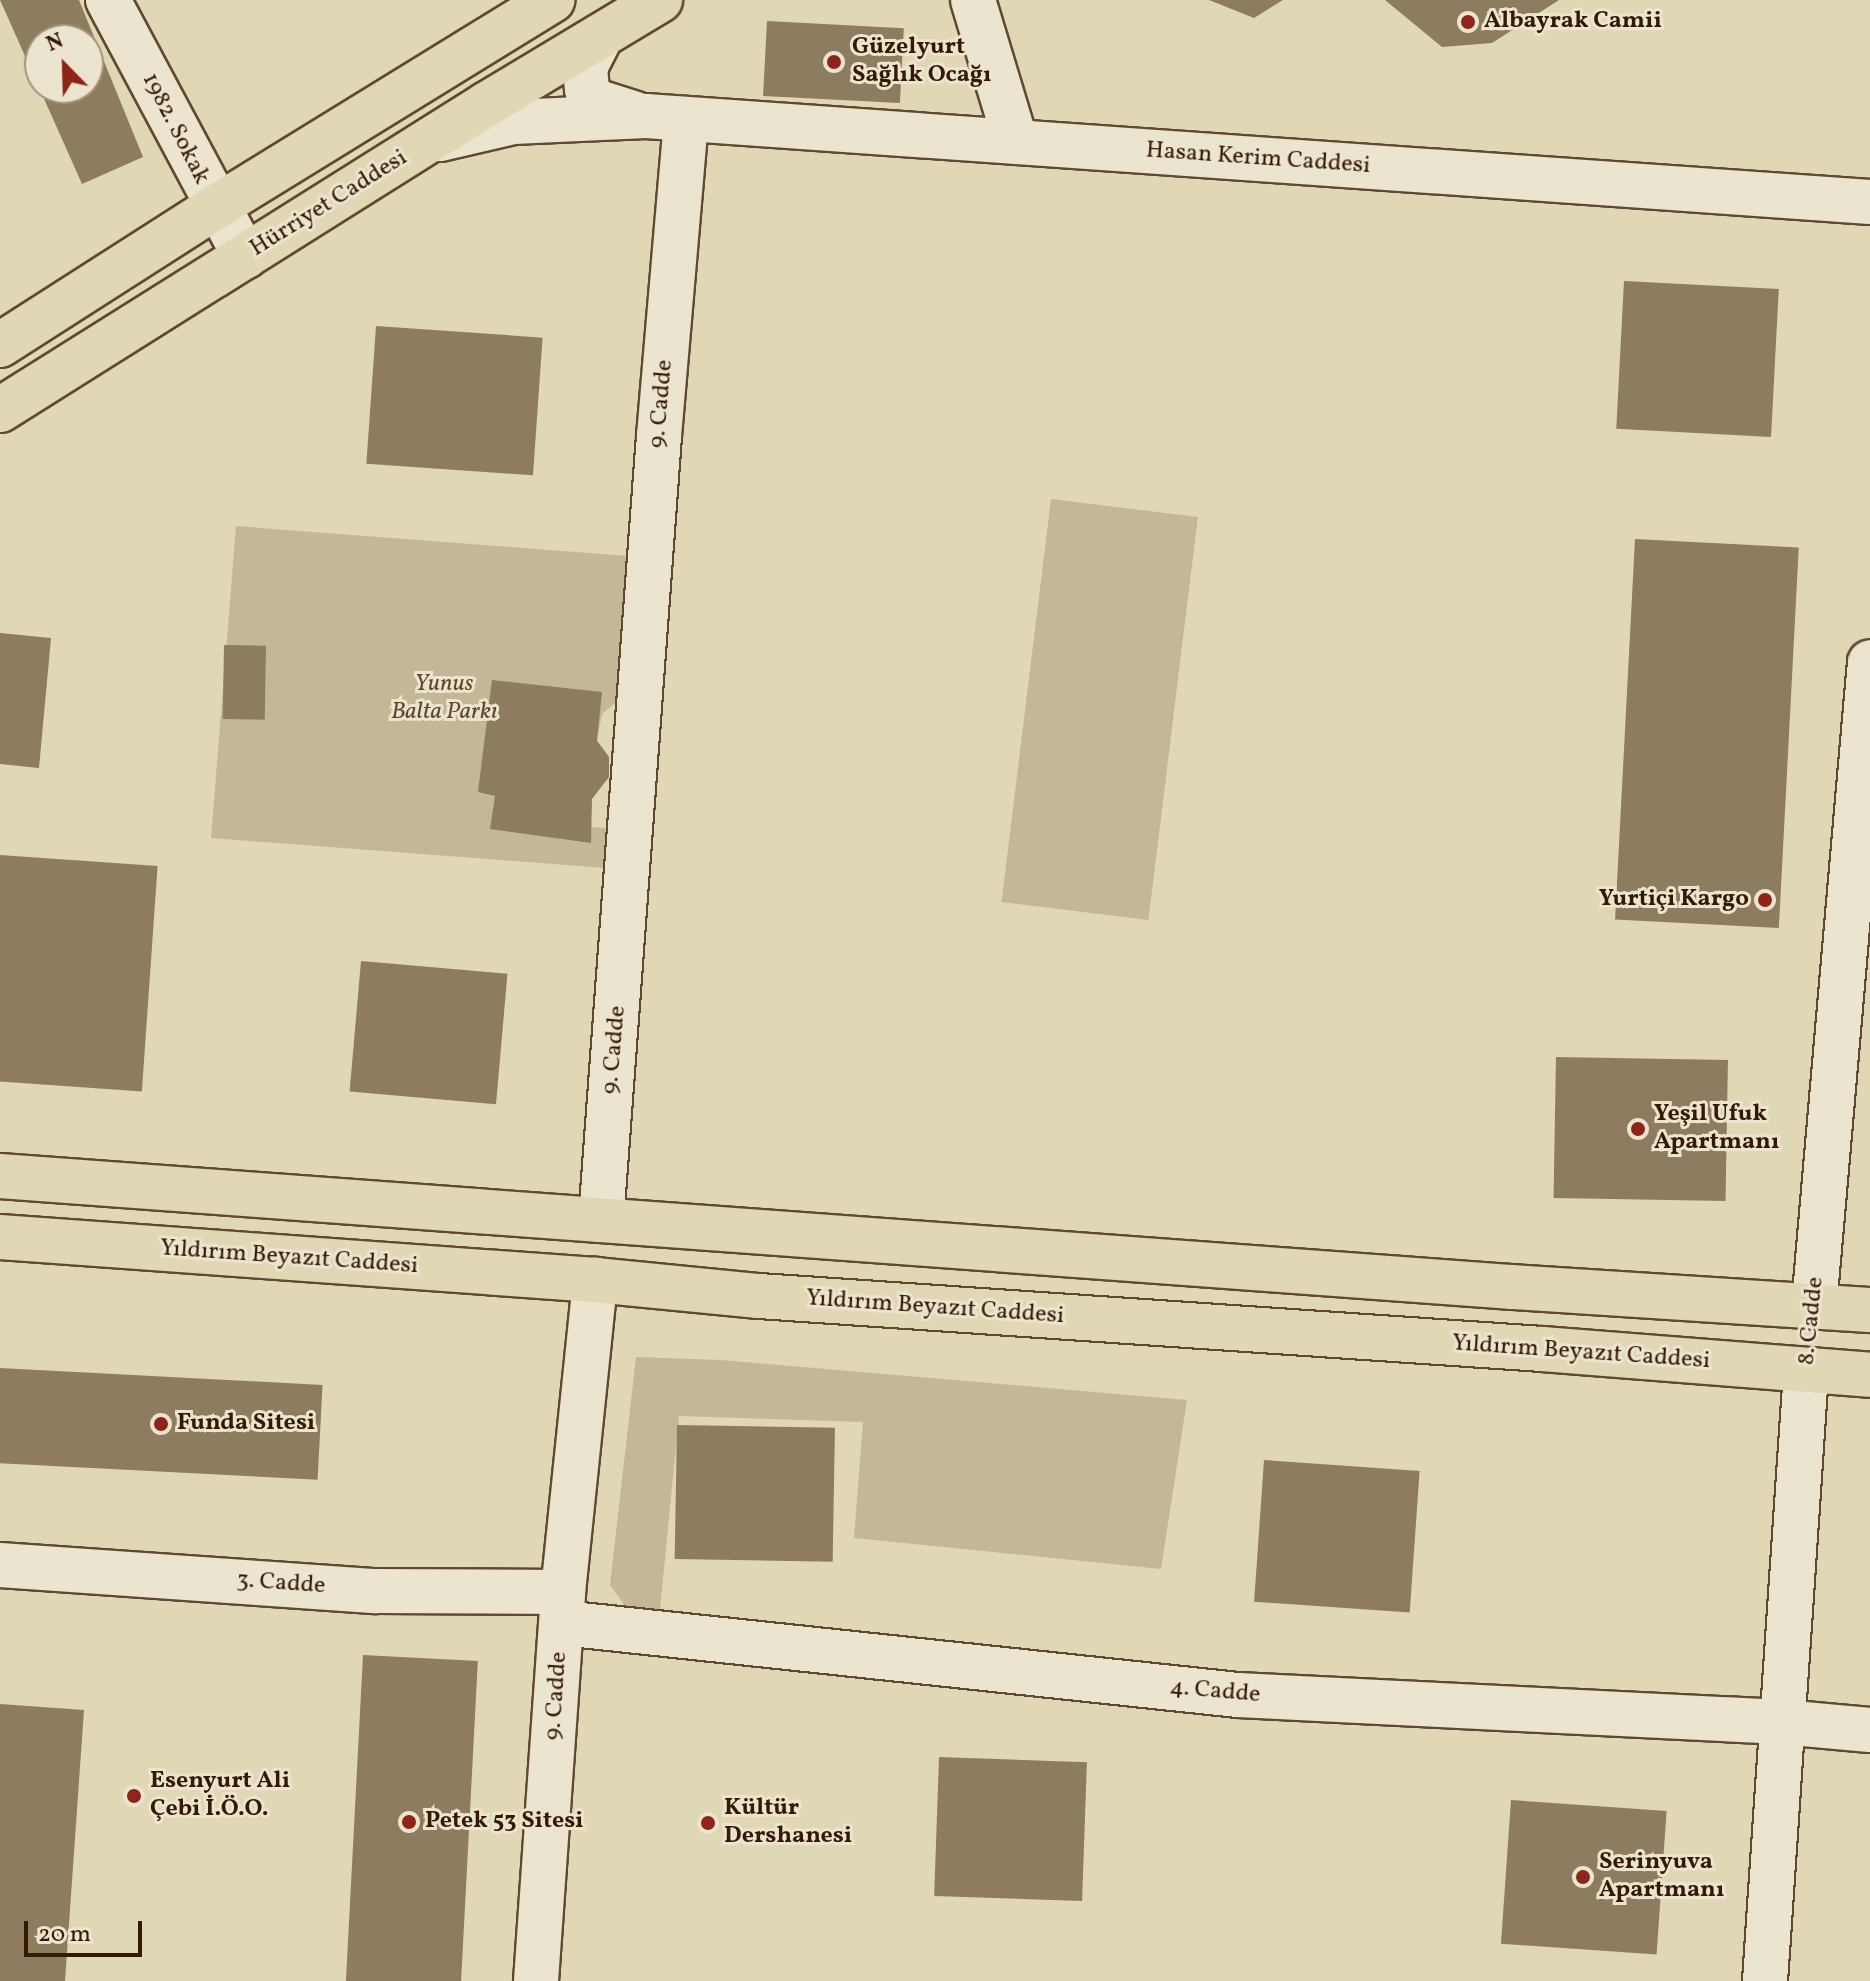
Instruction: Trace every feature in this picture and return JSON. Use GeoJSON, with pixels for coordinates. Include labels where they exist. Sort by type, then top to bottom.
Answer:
{"type":"FeatureCollection","features":[{"type":"Feature","properties":{"kind":"main road"},"geometry":{"type":"LineString","coordinates":[[0,345],[216,207],[553,0]]}},
{"type":"Feature","properties":{"kind":"main road","name":"Hürriyet Caddesi"},"geometry":{"type":"LineString","coordinates":[[0,410],[422,145],[660,0]]}},
{"type":"Feature","properties":{"kind":"main road"},"geometry":{"type":"LineString","coordinates":[[0,1176],[1513,1287],[1870,1310]]}},
{"type":"Feature","properties":{"kind":"main road","name":"9. Cadde"},"geometry":{"type":"LineString","coordinates":[[595,1280],[601,1220]]}},
{"type":"Feature","properties":{"kind":"main road","name":"Yıldırım Beyazıt Caddesi"},"geometry":{"type":"LineString","coordinates":[[0,1237],[595,1280],[759,1296],[1542,1349],[1870,1375]]}},
{"type":"Feature","properties":{"kind":"main road","name":"8. Cadde"},"geometry":{"type":"LineString","coordinates":[[1806,1371],[1814,1306]]}},
{"type":"Feature","properties":{"kind":"street","name":"1982. Sokak"},"geometry":{"type":"LineString","coordinates":[[108,0],[245,257]]}},
{"type":"Feature","properties":{"kind":"street"},"geometry":{"type":"LineString","coordinates":[[973,0],[1016,142]]}},
{"type":"Feature","properties":{"kind":"street"},"geometry":{"type":"LineString","coordinates":[[601,36],[585,67],[592,100],[666,118]]}},
{"type":"Feature","properties":{"kind":"street"},"geometry":{"type":"LineString","coordinates":[[422,145],[479,127],[513,122],[666,118]]}},
{"type":"Feature","properties":{"kind":"street","name":"Hasan Kerim Caddesi"},"geometry":{"type":"LineString","coordinates":[[666,118],[1870,202]]}},
{"type":"Feature","properties":{"kind":"street","name":"9. Cadde"},"geometry":{"type":"LineString","coordinates":[[601,1220],[666,118]]}},
{"type":"Feature","properties":{"kind":"street","name":"8. Cadde"},"geometry":{"type":"LineString","coordinates":[[1814,1306],[1870,662]]}},
{"type":"Feature","properties":{"kind":"street","name":"9. Cadde"},"geometry":{"type":"LineString","coordinates":[[536,1981],[563,1608],[595,1280]]}},
{"type":"Feature","properties":{"kind":"street","name":"8. Cadde"},"geometry":{"type":"LineString","coordinates":[[1765,1981],[1806,1371]]}},
{"type":"Feature","properties":{"kind":"street","name":"3. Cadde"},"geometry":{"type":"LineString","coordinates":[[0,1565],[376,1591],[563,1608]]}},
{"type":"Feature","properties":{"kind":"street","name":"4. Cadde"},"geometry":{"type":"LineString","coordinates":[[563,1608],[1238,1695],[1782,1722],[1870,1730]]}},
{"type":"Feature","properties":{"kind":"green space"},"geometry":{"type":"Polygon","coordinates":[[[1051,499],[1198,517],[1148,920],[1002,902],[1051,499]]]}},
{"type":"Feature","properties":{"kind":"green space","name":"Yunus Balta Parkı"},"geometry":{"type":"Polygon","coordinates":[[[236,526],[627,556],[616,702],[602,714],[597,740],[609,757],[592,799],[590,827],[608,828],[605,868],[211,838],[236,526]]]}},
{"type":"Feature","properties":{"kind":"green space"},"geometry":{"type":"Polygon","coordinates":[[[636,1357],[721,1360],[1187,1400],[1161,1569],[854,1538],[863,1422],[679,1416],[659,1620],[634,1618],[610,1585],[636,1357]]]}},
{"type":"Feature","properties":{"kind":"building"},"geometry":{"type":"Polygon","coordinates":[[[0,0],[79,0],[89,24],[24,24],[24,54],[0,0]]]}},
{"type":"Feature","properties":{"kind":"building"},"geometry":{"type":"Polygon","coordinates":[[[1209,0],[1283,0],[1254,18],[1209,0]]]}},
{"type":"Feature","properties":{"kind":"building","name":"Albayrak Camii"},"geometry":{"type":"Polygon","coordinates":[[[1385,0],[1559,0],[1492,43],[1442,47],[1385,0]]]}},
{"type":"Feature","properties":{"kind":"building","name":"Güzelyurt Sağlık Ocağı"},"geometry":{"type":"Polygon","coordinates":[[[767,21],[904,28],[900,103],[763,96],[767,21]]]}},
{"type":"Feature","properties":{"kind":"building"},"geometry":{"type":"Polygon","coordinates":[[[104,61],[143,157],[82,184],[46,104],[104,104],[104,61]]]}},
{"type":"Feature","properties":{"kind":"building"},"geometry":{"type":"Polygon","coordinates":[[[1624,281],[1779,289],[1771,437],[1616,429],[1624,281]]]}},
{"type":"Feature","properties":{"kind":"building"},"geometry":{"type":"Polygon","coordinates":[[[376,326],[543,338],[533,475],[366,464],[376,326]]]}},
{"type":"Feature","properties":{"kind":"building"},"geometry":{"type":"Polygon","coordinates":[[[1635,539],[1799,548],[1779,928],[1615,919],[1635,539]]]}},
{"type":"Feature","properties":{"kind":"building"},"geometry":{"type":"Polygon","coordinates":[[[0,633],[51,638],[39,768],[0,764],[0,633]]]}},
{"type":"Feature","properties":{"kind":"building"},"geometry":{"type":"Polygon","coordinates":[[[224,645],[266,646],[265,720],[223,719],[224,645]]]}},
{"type":"Feature","properties":{"kind":"building"},"geometry":{"type":"Polygon","coordinates":[[[492,680],[602,692],[597,741],[609,757],[609,777],[592,799],[591,843],[490,829],[495,796],[478,792],[492,680]]]}},
{"type":"Feature","properties":{"kind":"building"},"geometry":{"type":"Polygon","coordinates":[[[0,855],[158,866],[142,1091],[0,1082],[0,855]]]}},
{"type":"Feature","properties":{"kind":"building"},"geometry":{"type":"Polygon","coordinates":[[[361,961],[507,974],[496,1104],[350,1092],[361,961]]]}},
{"type":"Feature","properties":{"kind":"building","name":"Yeşil Ufuk Apartmanı"},"geometry":{"type":"Polygon","coordinates":[[[1556,1057],[1728,1060],[1726,1201],[1554,1198],[1556,1057]]]}},
{"type":"Feature","properties":{"kind":"building","name":"Funda Sitesi"},"geometry":{"type":"Polygon","coordinates":[[[0,1368],[323,1385],[318,1480],[0,1463],[0,1368]]]}},
{"type":"Feature","properties":{"kind":"building"},"geometry":{"type":"Polygon","coordinates":[[[677,1425],[835,1428],[833,1562],[675,1559],[677,1425]]]}},
{"type":"Feature","properties":{"kind":"building"},"geometry":{"type":"Polygon","coordinates":[[[1264,1460],[1420,1471],[1410,1613],[1254,1602],[1264,1460]]]}},
{"type":"Feature","properties":{"kind":"building","name":"Petek 53 Sitesi"},"geometry":{"type":"Polygon","coordinates":[[[363,1655],[478,1661],[461,1981],[346,1981],[363,1655]]]}},
{"type":"Feature","properties":{"kind":"building"},"geometry":{"type":"Polygon","coordinates":[[[0,1704],[84,1710],[65,1981],[0,1981],[0,1704]]]}},
{"type":"Feature","properties":{"kind":"building"},"geometry":{"type":"Polygon","coordinates":[[[939,1757],[1087,1762],[1082,1901],[934,1896],[939,1757]]]}},
{"type":"Feature","properties":{"kind":"building","name":"Serinyuva Apartmanı"},"geometry":{"type":"Polygon","coordinates":[[[1511,1800],[1667,1811],[1657,1955],[1501,1944],[1511,1800]]]}},
{"type":"Feature","properties":{"kind":"place","name":"Albayrak Camii"},"geometry":{"type":"Point","coordinates":[1468,22]}},
{"type":"Feature","properties":{"kind":"place","name":"Güzelyurt Sağlık Ocağı"},"geometry":{"type":"Point","coordinates":[834,62]}},
{"type":"Feature","properties":{"kind":"place","name":"Yurtiçi Kargo"},"geometry":{"type":"Point","coordinates":[1765,900]}},
{"type":"Feature","properties":{"kind":"place","name":"Yeşil Ufuk Apartmanı"},"geometry":{"type":"Point","coordinates":[1638,1129]}},
{"type":"Feature","properties":{"kind":"place","name":"Funda Sitesi"},"geometry":{"type":"Point","coordinates":[161,1424]}},
{"type":"Feature","properties":{"kind":"place","name":"Esenyurt Ali Çebi İ.Ö.O."},"geometry":{"type":"Point","coordinates":[134,1796]}},
{"type":"Feature","properties":{"kind":"place","name":"Petek 53 Sitesi"},"geometry":{"type":"Point","coordinates":[409,1822]}},
{"type":"Feature","properties":{"kind":"place","name":"Kültür Dershanesi"},"geometry":{"type":"Point","coordinates":[708,1823]}},
{"type":"Feature","properties":{"kind":"place","name":"Serinyuva Apartmanı"},"geometry":{"type":"Point","coordinates":[1583,1877]}}]}
